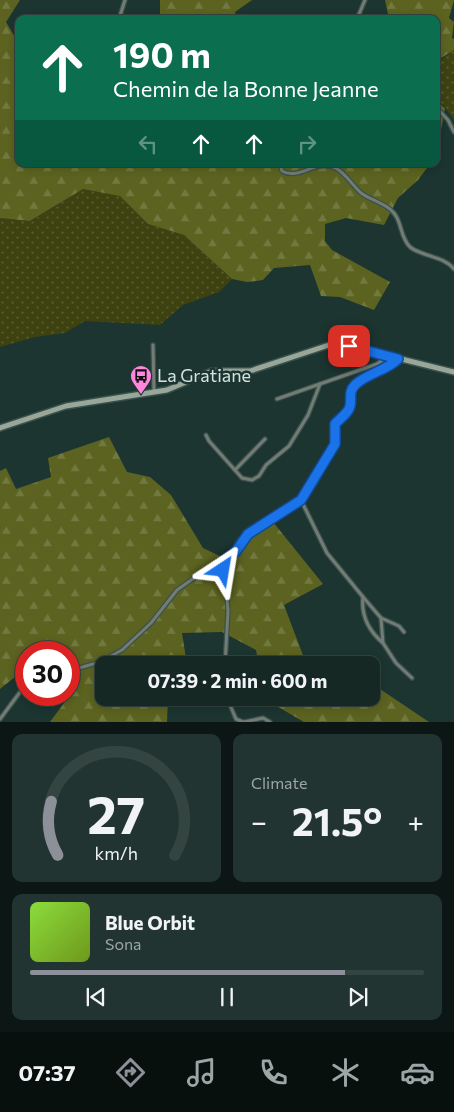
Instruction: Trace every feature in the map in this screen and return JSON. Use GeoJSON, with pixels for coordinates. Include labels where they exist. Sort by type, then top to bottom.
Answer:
{"type":"FeatureCollection","features":[{"type":"Feature","properties":{"kind":"street"},"geometry":{"type":"LineString","coordinates":[[120,15],[125,0]]}},
{"type":"Feature","properties":{"kind":"street"},"geometry":{"type":"LineString","coordinates":[[359,15],[365,0]]}},
{"type":"Feature","properties":{"kind":"street"},"geometry":{"type":"LineString","coordinates":[[440,111],[448,120],[454,132]]}},
{"type":"Feature","properties":{"kind":"street"},"geometry":{"type":"LineString","coordinates":[[281,167],[282,172],[291,174],[318,167]]}},
{"type":"Feature","properties":{"kind":"street"},"geometry":{"type":"LineString","coordinates":[[332,167],[372,201],[395,214],[408,244],[422,254],[444,261],[454,269]]}},
{"type":"Feature","properties":{"kind":"street"},"geometry":{"type":"LineString","coordinates":[[153,345],[154,393]]}},
{"type":"Feature","properties":{"kind":"street"},"geometry":{"type":"LineString","coordinates":[[0,428],[66,406],[167,390],[212,372],[250,371],[329,345],[349,346],[454,372]]}},
{"type":"Feature","properties":{"kind":"street"},"geometry":{"type":"LineString","coordinates":[[377,364],[380,354]]}},
{"type":"Feature","properties":{"kind":"street"},"geometry":{"type":"LineString","coordinates":[[277,399],[377,364],[388,356]]}},
{"type":"Feature","properties":{"kind":"street"},"geometry":{"type":"LineString","coordinates":[[226,656],[228,611],[224,561],[236,551],[248,534],[301,500],[335,444],[335,424],[350,406],[350,391],[369,375],[391,366],[398,359]]}},
{"type":"Feature","properties":{"kind":"street"},"geometry":{"type":"LineString","coordinates":[[206,434],[209,441],[242,478],[252,480],[259,476],[266,465],[284,452],[308,415],[320,384]]}},
{"type":"Feature","properties":{"kind":"street"},"geometry":{"type":"LineString","coordinates":[[236,470],[266,439]]}},
{"type":"Feature","properties":{"kind":"street"},"geometry":{"type":"LineString","coordinates":[[301,500],[328,553],[382,618],[399,626],[404,632]]}},
{"type":"Feature","properties":{"kind":"street"},"geometry":{"type":"LineString","coordinates":[[80,668],[100,662],[122,650],[146,629],[167,605],[177,590],[208,568],[223,566]]}},
{"type":"Feature","properties":{"kind":"street"},"geometry":{"type":"LineString","coordinates":[[363,597],[362,605],[373,635],[383,643],[396,663],[412,678]]}},
{"type":"Feature","properties":{"kind":"street"},"geometry":{"type":"LineString","coordinates":[[382,618],[383,643]]}},
{"type":"Feature","properties":{"kind":"street"},"geometry":{"type":"LineString","coordinates":[[0,719],[15,699]]}},
{"type":"Feature","properties":{"kind":"street"},"geometry":{"type":"LineString","coordinates":[[231,706],[236,719],[244,722],[263,718],[270,722]]}},
{"type":"Feature","properties":{"kind":"green space"},"geometry":{"type":"Polygon","coordinates":[[[0,0],[20,0],[6,22],[15,37],[15,167],[428,167],[418,180],[398,198],[384,225],[346,218],[325,224],[325,241],[332,250],[390,282],[374,310],[340,297],[321,296],[310,265],[274,268],[263,280],[247,282],[232,279],[184,235],[148,224],[120,196],[83,189],[30,221],[0,218],[0,0]]]}},
{"type":"Feature","properties":{"kind":"green space"},"geometry":{"type":"Polygon","coordinates":[[[160,0],[252,0],[235,12],[235,15],[160,15],[160,0]]]}},
{"type":"Feature","properties":{"kind":"green space"},"geometry":{"type":"Polygon","coordinates":[[[385,0],[454,0],[449,18],[454,22],[452,38],[454,39],[454,50],[441,58],[440,57],[440,15],[388,15],[385,0]]]}},
{"type":"Feature","properties":{"kind":"green space"},"geometry":{"type":"Polygon","coordinates":[[[454,50],[454,120],[440,101],[440,60],[454,50]]]}},
{"type":"Feature","properties":{"kind":"green space"},"geometry":{"type":"Polygon","coordinates":[[[440,103],[445,109],[440,135],[440,103]]]}},
{"type":"Feature","properties":{"kind":"green space"},"geometry":{"type":"Polygon","coordinates":[[[83,189],[121,196],[148,224],[184,235],[232,279],[219,292],[183,305],[160,325],[85,321],[65,333],[35,337],[0,347],[0,218],[31,221],[83,189]]]}},
{"type":"Feature","properties":{"kind":"green space"},"geometry":{"type":"Polygon","coordinates":[[[109,437],[127,472],[150,477],[171,495],[203,548],[224,558],[273,522],[323,584],[284,605],[303,656],[257,656],[256,650],[222,632],[182,633],[186,656],[95,656],[95,706],[168,706],[167,722],[50,722],[62,706],[80,706],[80,641],[15,641],[15,677],[0,689],[0,471],[6,468],[16,489],[51,477],[48,458],[109,437]]]}},
{"type":"Feature","properties":{"kind":"green space"},"geometry":{"type":"Polygon","coordinates":[[[380,689],[429,722],[304,722],[277,706],[380,706],[380,689]]]}},
{"type":"Feature","properties":{"kind":"place","name":"La Gratiane"},"geometry":{"type":"Point","coordinates":[141,395]}},
{"type":"Feature","properties":{"kind":"route"},"geometry":{"type":"LineString","coordinates":[[223,570],[224,561],[236,551],[244,537],[301,500],[304,492],[335,444],[335,424],[350,406],[350,391],[369,375],[391,366],[398,359],[349,346]]}}]}
